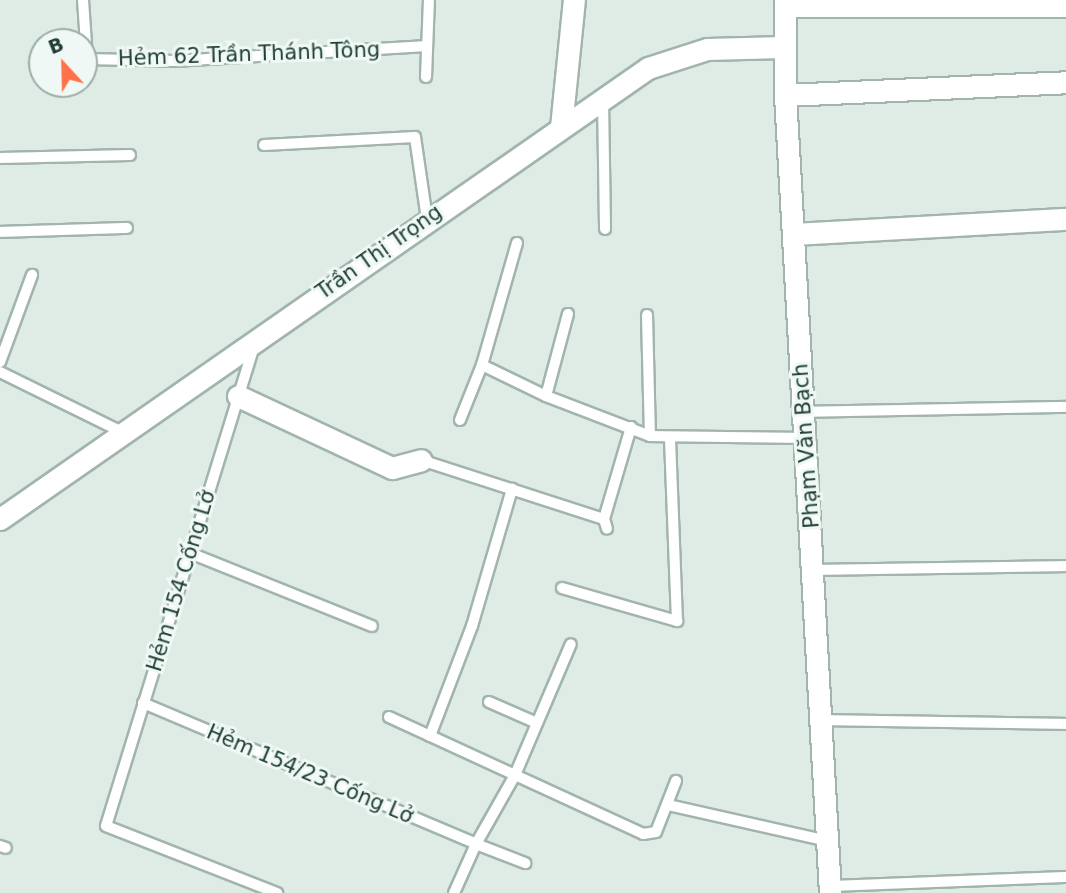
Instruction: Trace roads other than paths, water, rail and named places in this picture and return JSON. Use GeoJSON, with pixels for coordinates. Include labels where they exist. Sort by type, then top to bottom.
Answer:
{"type":"FeatureCollection","features":[{"type":"Feature","properties":{"kind":"street"},"geometry":{"type":"LineString","coordinates":[[561,127],[574,0]]}},
{"type":"Feature","properties":{"kind":"street"},"geometry":{"type":"LineString","coordinates":[[785,3],[1066,6]]}},
{"type":"Feature","properties":{"kind":"street","name":"Phạm Văn Bạch"},"geometry":{"type":"LineString","coordinates":[[785,3],[785,95],[795,234],[802,412],[816,569],[830,889]]}},
{"type":"Feature","properties":{"kind":"street","name":"Trần Thị Trọng"},"geometry":{"type":"LineString","coordinates":[[3,513],[648,68],[707,49],[783,47]]}},
{"type":"Feature","properties":{"kind":"street"},"geometry":{"type":"LineString","coordinates":[[785,95],[1066,82]]}},
{"type":"Feature","properties":{"kind":"street"},"geometry":{"type":"LineString","coordinates":[[795,234],[1066,219]]}},
{"type":"Feature","properties":{"kind":"street"},"geometry":{"type":"LineString","coordinates":[[238,396],[392,468],[421,460]]}},
{"type":"Feature","properties":{"kind":"lane","name":"Hẻm 62 Trần Thánh Tông"},"geometry":{"type":"LineString","coordinates":[[83,0],[87,60],[201,60],[427,46]]}},
{"type":"Feature","properties":{"kind":"lane"},"geometry":{"type":"LineString","coordinates":[[426,77],[429,0]]}},
{"type":"Feature","properties":{"kind":"lane"},"geometry":{"type":"LineString","coordinates":[[603,98],[605,229]]}},
{"type":"Feature","properties":{"kind":"lane"},"geometry":{"type":"LineString","coordinates":[[264,145],[415,137],[427,219]]}},
{"type":"Feature","properties":{"kind":"lane"},"geometry":{"type":"LineString","coordinates":[[0,159],[130,155]]}},
{"type":"Feature","properties":{"kind":"lane"},"geometry":{"type":"LineString","coordinates":[[0,232],[127,228]]}},
{"type":"Feature","properties":{"kind":"lane"},"geometry":{"type":"LineString","coordinates":[[460,420],[482,365],[517,243]]}},
{"type":"Feature","properties":{"kind":"lane"},"geometry":{"type":"LineString","coordinates":[[0,362],[32,275]]}},
{"type":"Feature","properties":{"kind":"lane"},"geometry":{"type":"LineString","coordinates":[[546,396],[568,314]]}},
{"type":"Feature","properties":{"kind":"lane"},"geometry":{"type":"LineString","coordinates":[[647,315],[650,436]]}},
{"type":"Feature","properties":{"kind":"lane","name":"Hẻm 154 Cống Lở"},"geometry":{"type":"LineString","coordinates":[[257,337],[106,825],[277,893]]}},
{"type":"Feature","properties":{"kind":"lane"},"geometry":{"type":"LineString","coordinates":[[482,365],[546,396],[650,436],[670,439],[804,438]]}},
{"type":"Feature","properties":{"kind":"lane"},"geometry":{"type":"LineString","coordinates":[[0,372],[122,432]]}},
{"type":"Feature","properties":{"kind":"lane"},"geometry":{"type":"LineString","coordinates":[[802,412],[1066,407]]}},
{"type":"Feature","properties":{"kind":"lane"},"geometry":{"type":"LineString","coordinates":[[421,460],[512,489],[605,524],[631,427]]}},
{"type":"Feature","properties":{"kind":"lane"},"geometry":{"type":"LineString","coordinates":[[562,588],[677,621],[670,439]]}},
{"type":"Feature","properties":{"kind":"lane"},"geometry":{"type":"LineString","coordinates":[[430,736],[472,626],[512,489]]}},
{"type":"Feature","properties":{"kind":"lane"},"geometry":{"type":"LineString","coordinates":[[190,552],[372,626]]}},
{"type":"Feature","properties":{"kind":"lane"},"geometry":{"type":"LineString","coordinates":[[816,569],[1066,566]]}},
{"type":"Feature","properties":{"kind":"lane"},"geometry":{"type":"LineString","coordinates":[[454,893],[476,844],[515,775],[571,644]]}},
{"type":"Feature","properties":{"kind":"lane"},"geometry":{"type":"LineString","coordinates":[[489,702],[537,723]]}},
{"type":"Feature","properties":{"kind":"lane","name":"Hẻm 154/23 Cống Lở"},"geometry":{"type":"LineString","coordinates":[[143,703],[525,863]]}},
{"type":"Feature","properties":{"kind":"lane"},"geometry":{"type":"LineString","coordinates":[[389,717],[643,834],[656,832],[676,781]]}},
{"type":"Feature","properties":{"kind":"lane"},"geometry":{"type":"LineString","coordinates":[[822,720],[1066,724]]}},
{"type":"Feature","properties":{"kind":"lane"},"geometry":{"type":"LineString","coordinates":[[668,805],[828,841]]}},
{"type":"Feature","properties":{"kind":"lane"},"geometry":{"type":"LineString","coordinates":[[830,889],[1066,877]]}}]}
